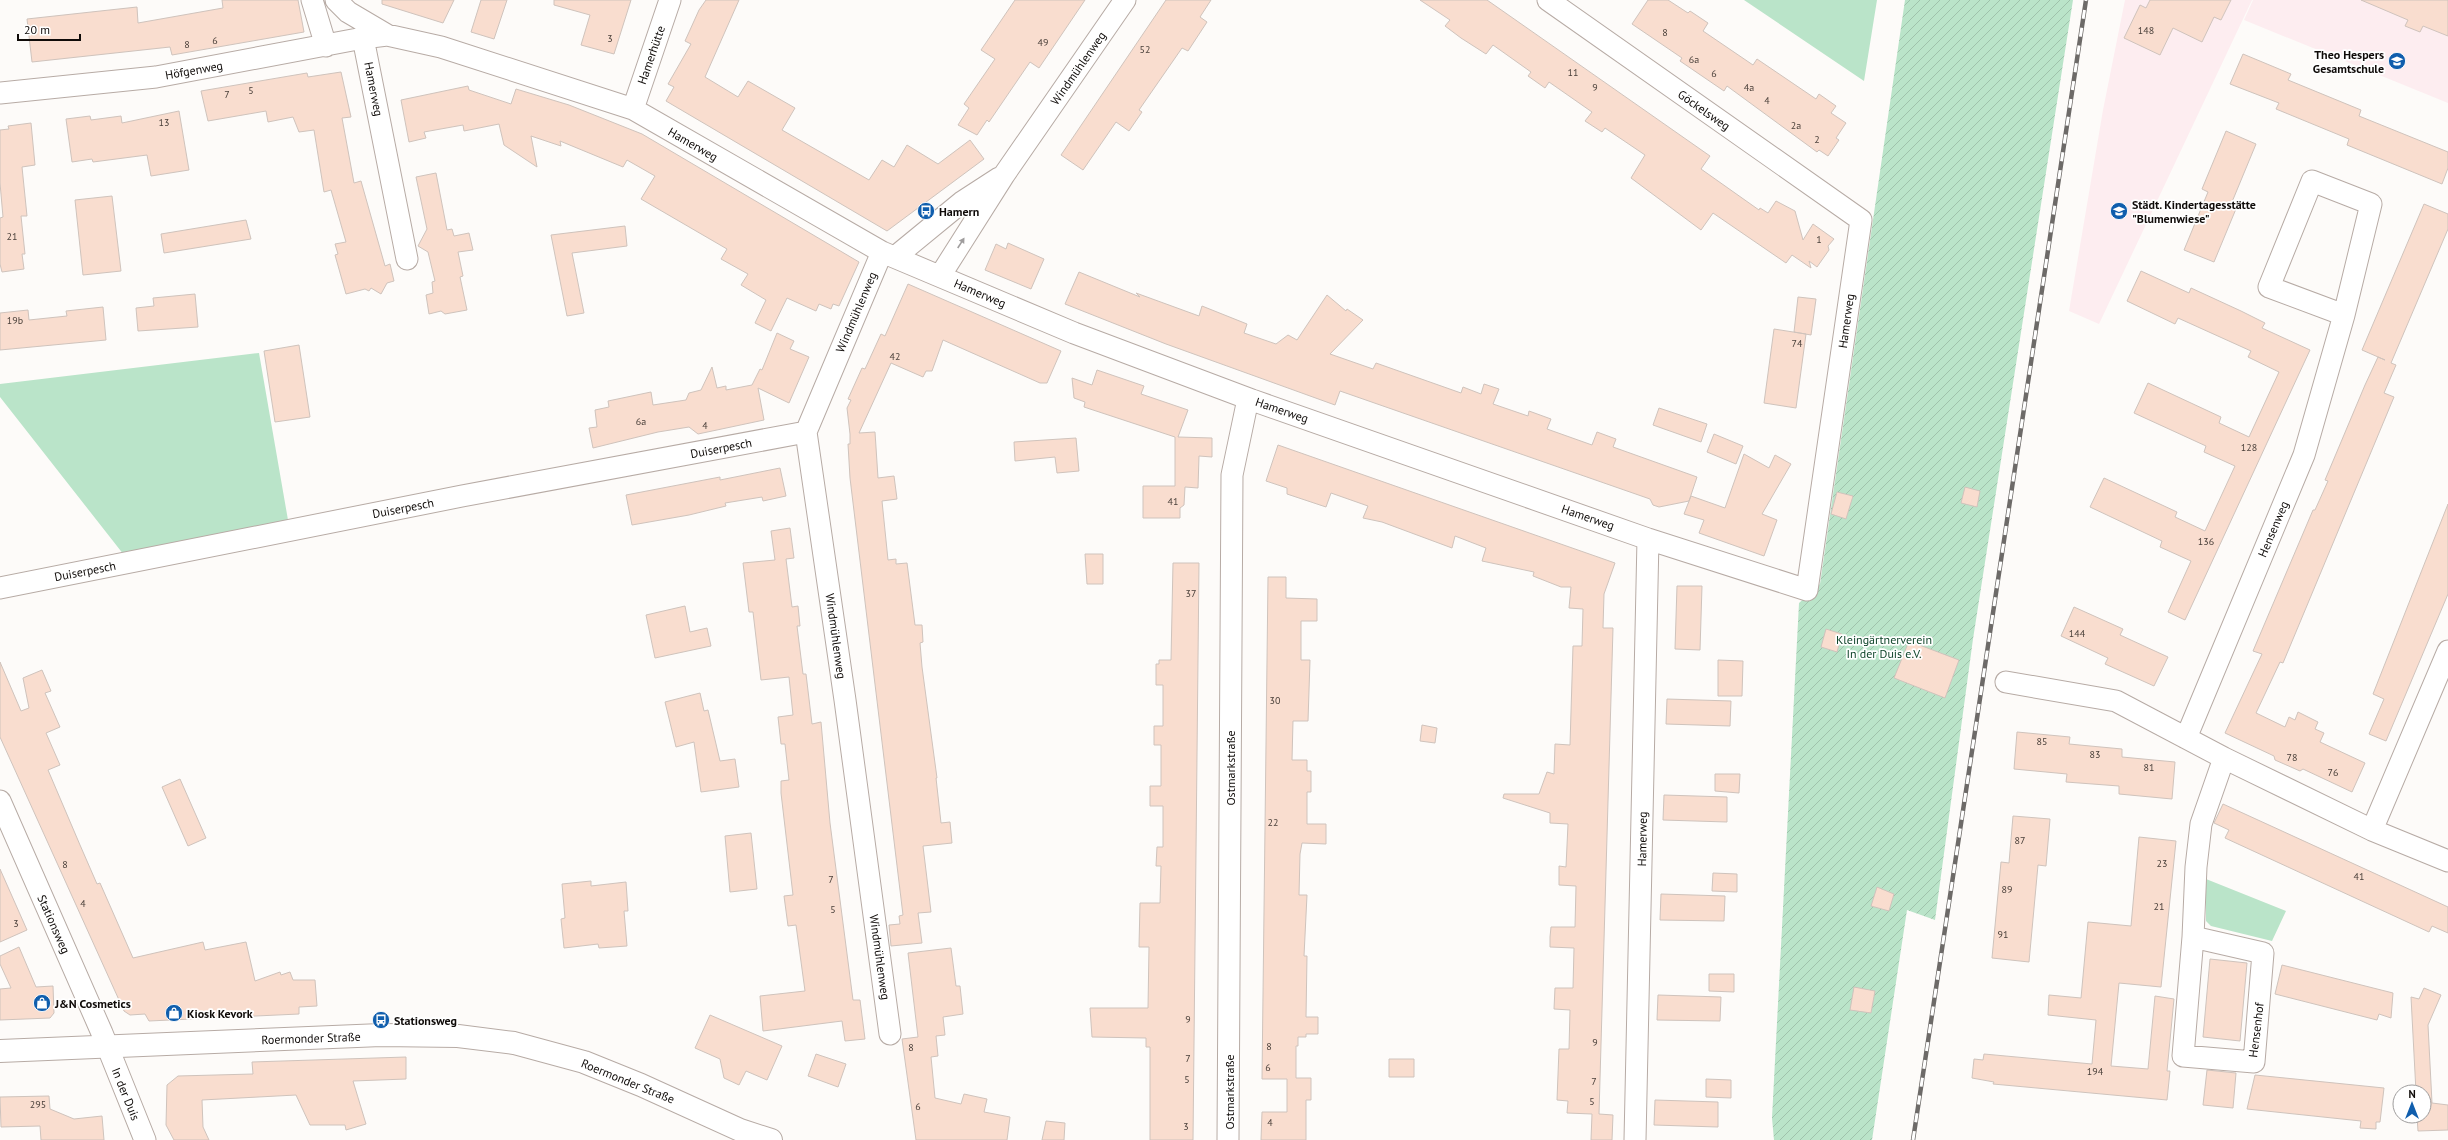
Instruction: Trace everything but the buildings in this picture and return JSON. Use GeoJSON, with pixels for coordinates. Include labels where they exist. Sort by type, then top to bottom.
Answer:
{"type":"FeatureCollection","features":[{"type":"Feature","properties":{"kind":"main road","name":"Roermonder Straße"},"geometry":{"type":"LineString","coordinates":[[0,1051],[401,1035],[458,1036],[514,1043],[584,1062],[641,1085],[740,1130],[771,1140]]}},
{"type":"Feature","properties":{"kind":"street"},"geometry":{"type":"LineString","coordinates":[[312,0],[326,46]]}},
{"type":"Feature","properties":{"kind":"street","name":"Hamerweg"},"geometry":{"type":"LineString","coordinates":[[336,0],[348,12],[387,35],[441,47],[632,109],[889,254],[1074,333],[1248,399],[1648,538],[1806,590],[1861,220]]}},
{"type":"Feature","properties":{"kind":"street","name":"Hamerhütte"},"geometry":{"type":"LineString","coordinates":[[632,109],[670,0]]}},
{"type":"Feature","properties":{"kind":"street","name":"Windmühlenweg"},"geometry":{"type":"LineString","coordinates":[[940,276],[1004,175],[1125,0]]}},
{"type":"Feature","properties":{"kind":"street","name":"Göckelsweg"},"geometry":{"type":"LineString","coordinates":[[1548,0],[1861,220]]}},
{"type":"Feature","properties":{"kind":"street","name":"Höfgenweg"},"geometry":{"type":"LineString","coordinates":[[0,93],[156,77],[363,38],[387,35]]}},
{"type":"Feature","properties":{"kind":"street","name":"Hamerweg"},"geometry":{"type":"LineString","coordinates":[[363,38],[407,259]]}},
{"type":"Feature","properties":{"kind":"street","name":"Windmühlenweg"},"geometry":{"type":"LineString","coordinates":[[890,1034],[846,708],[806,432],[889,254],[962,202],[1004,175]]}},
{"type":"Feature","properties":{"kind":"street","name":"Hensenweg"},"geometry":{"type":"LineString","coordinates":[[2186,738],[2304,455],[2344,315],[2371,204],[2312,181],[2269,287],[2344,315]]}},
{"type":"Feature","properties":{"kind":"street","name":"Ostmarkstraße"},"geometry":{"type":"LineString","coordinates":[[1228,1140],[1232,475],[1248,399]]}},
{"type":"Feature","properties":{"kind":"street","name":"Duiserpesch"},"geometry":{"type":"LineString","coordinates":[[0,588],[454,498],[806,432]]}},
{"type":"Feature","properties":{"kind":"street","name":"Hamerweg"},"geometry":{"type":"LineString","coordinates":[[1635,1140],[1648,538]]}},
{"type":"Feature","properties":{"kind":"street"},"geometry":{"type":"LineString","coordinates":[[2372,830],[2448,651]]}},
{"type":"Feature","properties":{"kind":"street"},"geometry":{"type":"LineString","coordinates":[[2006,682],[2116,701],[2224,758],[2372,830],[2448,861]]}},
{"type":"Feature","properties":{"kind":"street","name":"Hensenhof"},"geometry":{"type":"LineString","coordinates":[[2193,937],[2263,953],[2254,1062],[2183,1056],[2193,937],[2196,867],[2201,824],[2224,758]]}},
{"type":"Feature","properties":{"kind":"street","name":"Stationsweg"},"geometry":{"type":"LineString","coordinates":[[0,801],[107,1047]]}},
{"type":"Feature","properties":{"kind":"street","name":"In der Duis"},"geometry":{"type":"LineString","coordinates":[[107,1047],[145,1140]]}},
{"type":"Feature","properties":{"kind":"shaded area","name":"Städt. Kindertagesstätte \"Blumenwiese\""},"geometry":{"type":"Polygon","coordinates":[[[2125,0],[2252,0],[2099,324],[2069,311],[2103,110],[2125,0]]]}},
{"type":"Feature","properties":{"kind":"shaded area","name":"Theo Hespers Gesamtschule"},"geometry":{"type":"Polygon","coordinates":[[[2253,0],[2448,0],[2448,103],[2244,20],[2253,0]]]}},
{"type":"Feature","properties":{"kind":"green space"},"geometry":{"type":"Polygon","coordinates":[[[1744,0],[1877,0],[1864,81],[1744,0]]]}},
{"type":"Feature","properties":{"kind":"green space","name":"Kleingärtnerverein In der Duis e.V."},"geometry":{"type":"Polygon","coordinates":[[[1905,0],[2073,0],[1973,639],[1935,920],[1907,910],[1872,1140],[1774,1140],[1772,1118],[1799,603],[1820,584],[1905,0]]]}},
{"type":"Feature","properties":{"kind":"green space"},"geometry":{"type":"Polygon","coordinates":[[[259,353],[288,520],[124,555],[0,397],[0,384],[259,353]]]}},
{"type":"Feature","properties":{"kind":"green space"},"geometry":{"type":"Polygon","coordinates":[[[2206,879],[2286,911],[2272,941],[2211,926],[2206,921],[2206,879]]]}},
{"type":"Feature","properties":{"kind":"railway"},"geometry":{"type":"LineString","coordinates":[[1913,1140],[2086,0]]}},
{"type":"Feature","properties":{"kind":"place","name":"Theo Hespers Gesamtschule"},"geometry":{"type":"Point","coordinates":[2397,61]}},
{"type":"Feature","properties":{"kind":"place","name":"Hamern"},"geometry":{"type":"Point","coordinates":[926,211]}},
{"type":"Feature","properties":{"kind":"place","name":"Städt. Kindertagesstätte \"Blumenwiese\""},"geometry":{"type":"Point","coordinates":[2119,211]}},
{"type":"Feature","properties":{"kind":"place","name":"J&N Cosmetics"},"geometry":{"type":"Point","coordinates":[42,1003]}},
{"type":"Feature","properties":{"kind":"place","name":"Kiosk Kevork"},"geometry":{"type":"Point","coordinates":[174,1013]}},
{"type":"Feature","properties":{"kind":"place","name":"Stationsweg"},"geometry":{"type":"Point","coordinates":[381,1020]}}]}
